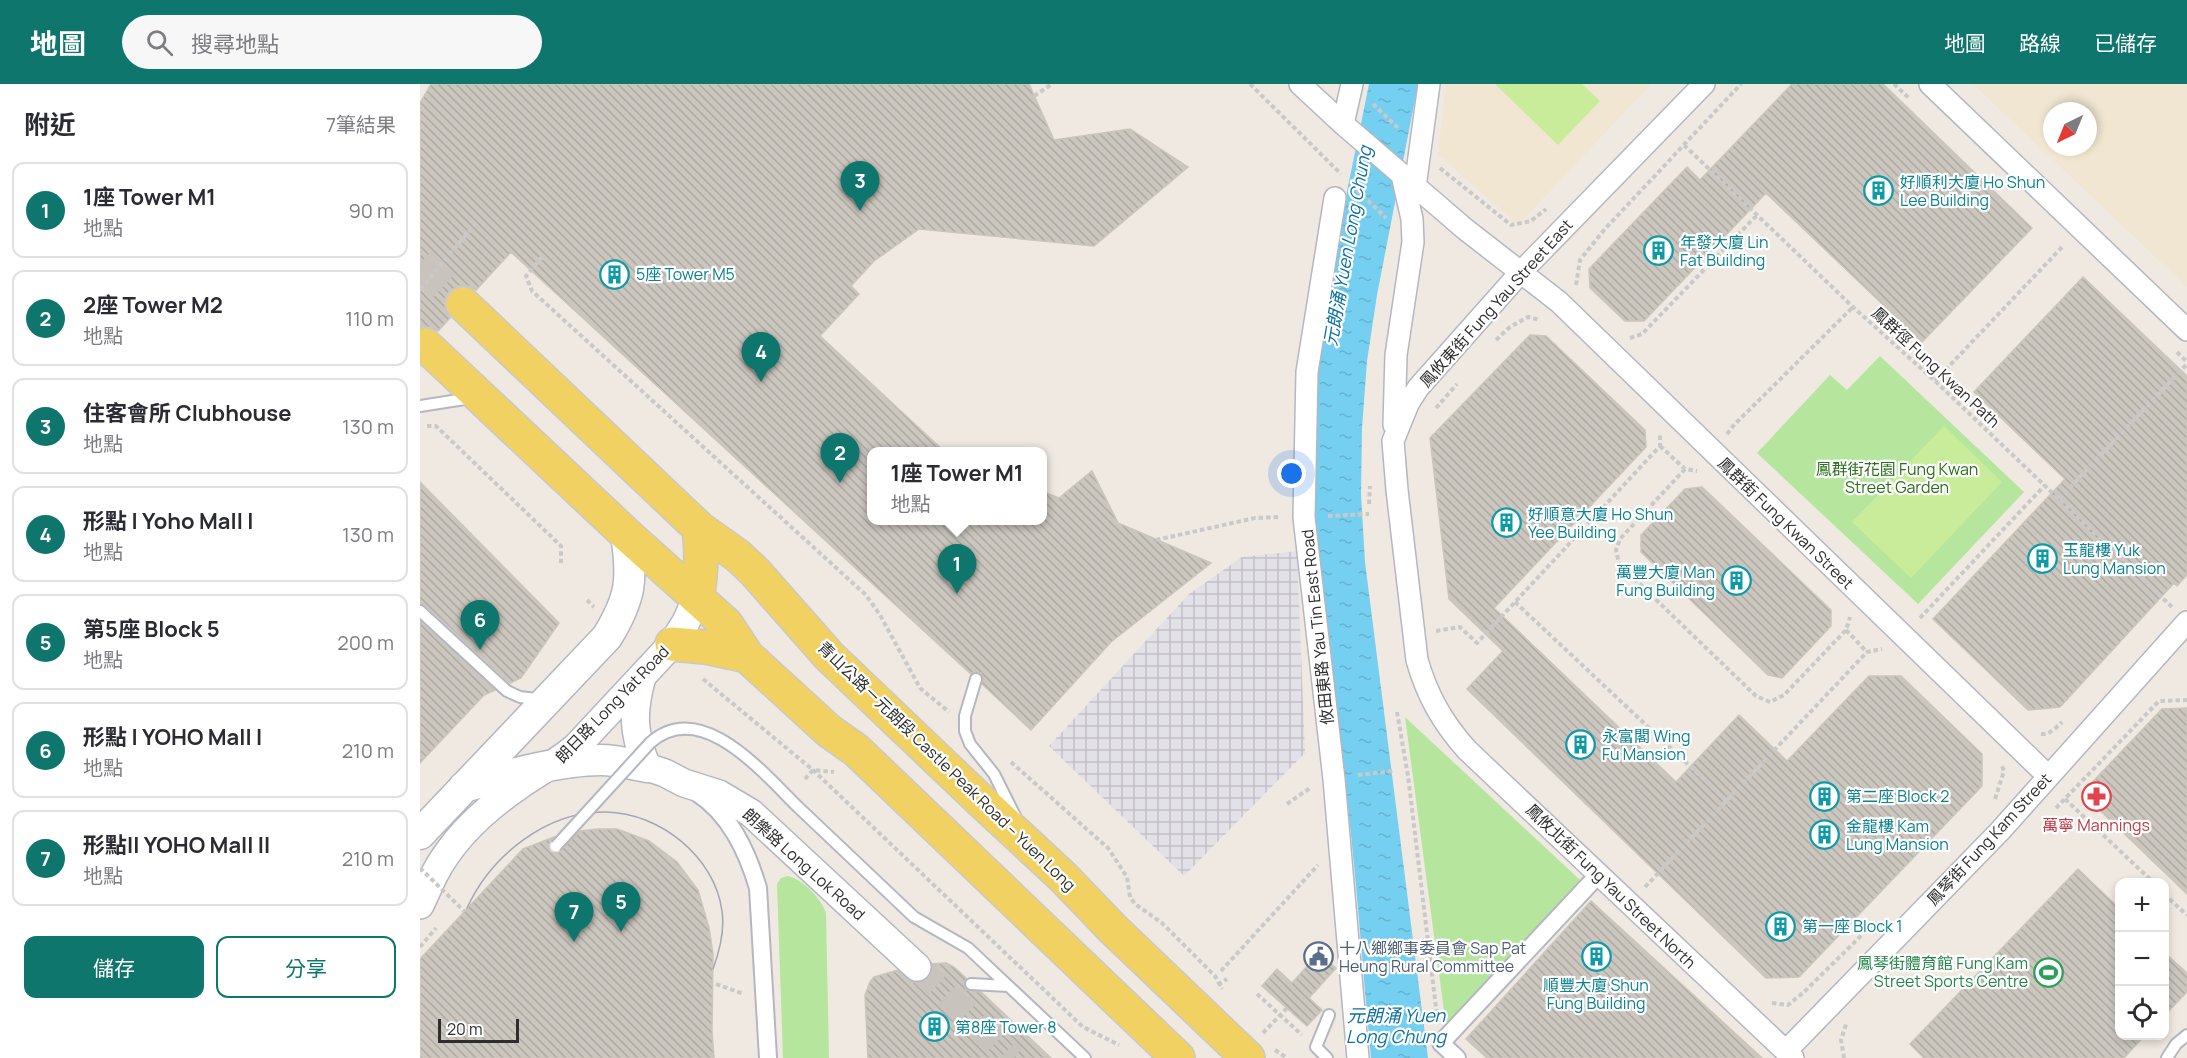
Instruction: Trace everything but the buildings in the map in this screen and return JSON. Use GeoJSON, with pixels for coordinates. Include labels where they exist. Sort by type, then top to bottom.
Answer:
{"type":"FeatureCollection","features":[{"type":"Feature","properties":{"kind":"main road","name":"青山公路－元朗段 Castle Peak Road – Yuen Long"},"geometry":{"type":"LineString","coordinates":[[463,304],[699,528],[738,556],[755,572],[829,656],[1081,894],[1113,929],[1257,1041]]}},
{"type":"Feature","properties":{"kind":"main road"},"geometry":{"type":"LineString","coordinates":[[425,345],[626,534],[726,624],[747,656],[829,731],[856,750],[1178,1058]]}},
{"type":"Feature","properties":{"kind":"main road"},"geometry":{"type":"LineString","coordinates":[[697,597],[701,576],[699,528]]}},
{"type":"Feature","properties":{"kind":"main road"},"geometry":{"type":"LineString","coordinates":[[420,834],[607,637],[622,611],[629,589],[631,565],[626,534]]}},
{"type":"Feature","properties":{"kind":"main road"},"geometry":{"type":"LineString","coordinates":[[672,644],[712,648],[747,656]]}},
{"type":"Feature","properties":{"kind":"main road"},"geometry":{"type":"LineString","coordinates":[[464,787],[504,776],[574,762],[622,761],[646,767]]}},
{"type":"Feature","properties":{"kind":"street","name":"鳳群街 Fung Kwan Street"},"geometry":{"type":"LineString","coordinates":[[1300,84],[1465,229],[1559,302],[2048,776]]}},
{"type":"Feature","properties":{"kind":"street"},"geometry":{"type":"LineString","coordinates":[[1351,131],[1353,84]]}},
{"type":"Feature","properties":{"kind":"street"},"geometry":{"type":"LineString","coordinates":[[1393,441],[1396,355],[1413,242],[1408,181],[1429,84]]}},
{"type":"Feature","properties":{"kind":"street","name":"鳳攸東街 Fung Yau Street East"},"geometry":{"type":"LineString","coordinates":[[1435,708],[1424,685],[1413,635],[1393,441],[1405,411],[1419,388],[1521,272],[1704,84]]}},
{"type":"Feature","properties":{"kind":"street"},"geometry":{"type":"LineString","coordinates":[[1930,84],[2187,330]]}},
{"type":"Feature","properties":{"kind":"street","name":"攸田東路 Yau Tin East Road"},"geometry":{"type":"LineString","coordinates":[[1335,198],[1307,372],[1309,517],[1358,1058]]}},
{"type":"Feature","properties":{"kind":"street","name":"朗日路 Long Yat Road"},"geometry":{"type":"LineString","coordinates":[[420,905],[444,857],[463,835],[489,808],[577,746],[672,644],[686,622],[697,597]]}},
{"type":"Feature","properties":{"kind":"street","name":"鳳琴街 Fung Kam Street"},"geometry":{"type":"LineString","coordinates":[[1789,1055],[2000,831],[2180,629]]}},
{"type":"Feature","properties":{"kind":"street"},"geometry":{"type":"LineString","coordinates":[[642,677],[636,700],[634,722],[638,746],[646,767]]}},
{"type":"Feature","properties":{"kind":"street","name":"鳳攸北街 Fung Yau Street North"},"geometry":{"type":"LineString","coordinates":[[1435,708],[1449,730],[1467,750],[1789,1055]]}},
{"type":"Feature","properties":{"kind":"street","name":"朗樂路 Long Lok Road"},"geometry":{"type":"LineString","coordinates":[[646,767],[665,773],[684,783],[720,794],[751,813],[917,967]]}},
{"type":"Feature","properties":{"kind":"street"},"geometry":{"type":"LineString","coordinates":[[684,783],[701,795],[731,826],[752,866],[758,888],[768,1058]]}},
{"type":"Feature","properties":{"kind":"street"},"geometry":{"type":"LineString","coordinates":[[1457,1058],[1441,1043],[1599,874]]}},
{"type":"Feature","properties":{"kind":"lane"},"geometry":{"type":"LineString","coordinates":[[420,406],[481,397]]}},
{"type":"Feature","properties":{"kind":"lane"},"geometry":{"type":"LineString","coordinates":[[420,611],[507,691],[520,697],[546,701]]}},
{"type":"Feature","properties":{"kind":"lane"},"geometry":{"type":"LineString","coordinates":[[976,679],[965,716],[965,731],[970,744],[994,774],[1032,848]]}},
{"type":"Feature","properties":{"kind":"lane"},"geometry":{"type":"LineString","coordinates":[[556,846],[650,743],[666,731],[686,728],[724,740],[739,750],[914,917],[968,948],[1085,1058]]}},
{"type":"Feature","properties":{"kind":"lane"},"geometry":{"type":"LineString","coordinates":[[971,984],[1008,986]]}},
{"type":"Feature","properties":{"kind":"lane"},"geometry":{"type":"LineString","coordinates":[[1327,1058],[1316,1047],[1329,1015]]}},
{"type":"Feature","properties":{"kind":"lane"},"geometry":{"type":"LineString","coordinates":[[2167,1058],[2176,1044],[2187,1035]]}},
{"type":"Feature","properties":{"kind":"path"},"geometry":{"type":"LineString","coordinates":[[1034,96],[1052,84]]}},
{"type":"Feature","properties":{"kind":"path"},"geometry":{"type":"LineString","coordinates":[[1250,84],[1345,177]]}},
{"type":"Feature","properties":{"kind":"path"},"geometry":{"type":"LineString","coordinates":[[1581,293],[1575,284],[1580,260],[1604,230],[1741,84]]}},
{"type":"Feature","properties":{"kind":"path"},"geometry":{"type":"LineString","coordinates":[[1370,101],[1403,133]]}},
{"type":"Feature","properties":{"kind":"path","name":"鳳群徑 Fung Kwan Path"},"geometry":{"type":"LineString","coordinates":[[1684,145],[1853,307],[2045,485],[2180,629]]}},
{"type":"Feature","properties":{"kind":"path"},"geometry":{"type":"LineString","coordinates":[[1444,171],[1511,225],[1531,221],[1548,207]]}},
{"type":"Feature","properties":{"kind":"path"},"geometry":{"type":"LineString","coordinates":[[1352,185],[1390,222]]}},
{"type":"Feature","properties":{"kind":"path"},"geometry":{"type":"LineString","coordinates":[[1629,338],[1642,334],[1757,215]]}},
{"type":"Feature","properties":{"kind":"path"},"geometry":{"type":"LineString","coordinates":[[420,289],[478,221]]}},
{"type":"Feature","properties":{"kind":"path"},"geometry":{"type":"LineString","coordinates":[[1935,381],[2064,245]]}},
{"type":"Feature","properties":{"kind":"path"},"geometry":{"type":"LineString","coordinates":[[542,257],[526,276],[528,286],[532,291],[866,596],[880,615],[920,688],[965,725]]}},
{"type":"Feature","properties":{"kind":"path"},"geometry":{"type":"LineString","coordinates":[[1728,441],[1726,435],[1734,425],[1853,307]]}},
{"type":"Feature","properties":{"kind":"path"},"geometry":{"type":"LineString","coordinates":[[1490,347],[1510,327],[1527,317],[1542,320]]}},
{"type":"Feature","properties":{"kind":"path"},"geometry":{"type":"LineString","coordinates":[[2059,499],[2187,364]]}},
{"type":"Feature","properties":{"kind":"path"},"geometry":{"type":"LineString","coordinates":[[1429,417],[1459,382]]}},
{"type":"Feature","properties":{"kind":"path"},"geometry":{"type":"LineString","coordinates":[[1435,631],[1460,627],[1477,643],[1660,446],[1660,425]]}},
{"type":"Feature","properties":{"kind":"path"},"geometry":{"type":"LineString","coordinates":[[436,426],[561,546],[561,563]]}},
{"type":"Feature","properties":{"kind":"path"},"geometry":{"type":"LineString","coordinates":[[1660,446],[1685,469],[1695,469],[1704,477]]}},
{"type":"Feature","properties":{"kind":"path"},"geometry":{"type":"LineString","coordinates":[[1685,469],[1620,539],[1616,550],[1619,564],[1756,696],[1770,702],[1784,695],[1846,630],[1850,618],[1845,610]]}},
{"type":"Feature","properties":{"kind":"path"},"geometry":{"type":"LineString","coordinates":[[1916,622],[2045,485]]}},
{"type":"Feature","properties":{"kind":"path"},"geometry":{"type":"LineString","coordinates":[[1156,540],[1255,518],[1369,514]]}},
{"type":"Feature","properties":{"kind":"path"},"geometry":{"type":"LineString","coordinates":[[2180,600],[2180,629]]}},
{"type":"Feature","properties":{"kind":"path"},"geometry":{"type":"LineString","coordinates":[[1515,602],[1727,801]]}},
{"type":"Feature","properties":{"kind":"path"},"geometry":{"type":"LineString","coordinates":[[2164,616],[2180,629]]}},
{"type":"Feature","properties":{"kind":"path"},"geometry":{"type":"LineString","coordinates":[[1433,622],[1438,643]]}},
{"type":"Feature","properties":{"kind":"path"},"geometry":{"type":"LineString","coordinates":[[1846,630],[1867,652]]}},
{"type":"Feature","properties":{"kind":"path"},"geometry":{"type":"LineString","coordinates":[[1645,887],[1867,652],[1880,648],[1891,653]]}},
{"type":"Feature","properties":{"kind":"path"},"geometry":{"type":"LineString","coordinates":[[698,675],[813,770],[1083,1027],[1122,1047]]}},
{"type":"Feature","properties":{"kind":"path"},"geometry":{"type":"LineString","coordinates":[[1397,712],[1408,776],[1441,1043]]}},
{"type":"Feature","properties":{"kind":"path"},"geometry":{"type":"LineString","coordinates":[[2033,732],[2044,734],[2055,729],[2069,714]]}},
{"type":"Feature","properties":{"kind":"path"},"geometry":{"type":"LineString","coordinates":[[1010,761],[1108,848],[1127,877],[1130,897],[1135,904],[1162,923],[1215,976],[1225,993]]}},
{"type":"Feature","properties":{"kind":"path"},"geometry":{"type":"LineString","coordinates":[[1989,807],[2001,784],[2004,771],[2000,762]]}},
{"type":"Feature","properties":{"kind":"path"},"geometry":{"type":"LineString","coordinates":[[813,770],[834,772]]}},
{"type":"Feature","properties":{"kind":"path"},"geometry":{"type":"LineString","coordinates":[[805,779],[813,770]]}},
{"type":"Feature","properties":{"kind":"path"},"geometry":{"type":"LineString","coordinates":[[1354,776],[1393,771]]}},
{"type":"Feature","properties":{"kind":"path"},"geometry":{"type":"LineString","coordinates":[[2065,799],[2149,878]]}},
{"type":"Feature","properties":{"kind":"path"},"geometry":{"type":"LineString","coordinates":[[1221,971],[1339,842]]}},
{"type":"Feature","properties":{"kind":"path"},"geometry":{"type":"LineString","coordinates":[[420,868],[464,911]]}},
{"type":"Feature","properties":{"kind":"path"},"geometry":{"type":"LineString","coordinates":[[1636,879],[1653,895]]}},
{"type":"Feature","properties":{"kind":"path"},"geometry":{"type":"LineString","coordinates":[[2169,899],[2187,915]]}},
{"type":"Feature","properties":{"kind":"path"},"geometry":{"type":"LineString","coordinates":[[1766,1000],[1773,1004],[1788,1005],[1877,919]]}},
{"type":"Feature","properties":{"kind":"path"},"geometry":{"type":"LineString","coordinates":[[1212,989],[1227,979]]}},
{"type":"Feature","properties":{"kind":"path"},"geometry":{"type":"LineString","coordinates":[[1257,994],[1316,1047]]}},
{"type":"Feature","properties":{"kind":"path"},"geometry":{"type":"LineString","coordinates":[[1257,1041],[1287,1008]]}},
{"type":"Feature","properties":{"kind":"shaded area"},"geometry":{"type":"Polygon","coordinates":[[[1446,84],[1651,84],[1518,225],[1438,154],[1446,84]]]}},
{"type":"Feature","properties":{"kind":"shaded area"},"geometry":{"type":"Polygon","coordinates":[[[1973,84],[2187,84],[2187,287],[2049,156],[2097,156],[2097,102],[2043,102],[2043,150],[1973,84]]]}},
{"type":"Feature","properties":{"kind":"shaded area"},"geometry":{"type":"Polygon","coordinates":[[[1297,551],[1305,753],[1184,876],[1049,746],[1189,594],[1242,557],[1297,551]]]}},
{"type":"Feature","properties":{"kind":"green space"},"geometry":{"type":"Polygon","coordinates":[[[1495,84],[1582,84],[1600,101],[1558,145],[1495,84]]]}},
{"type":"Feature","properties":{"kind":"green space","name":"鳳群街花園 Fung Kwan Street Garden"},"geometry":{"type":"Polygon","coordinates":[[[1880,356],[2024,492],[1918,604],[1757,453],[1830,375],[1847,390],[1880,356]]]}},
{"type":"Feature","properties":{"kind":"green space"},"geometry":{"type":"Polygon","coordinates":[[[1944,426],[2002,482],[1911,578],[1852,522],[1944,426]]]}},
{"type":"Feature","properties":{"kind":"green space"},"geometry":{"type":"Polygon","coordinates":[[[1405,717],[1580,880],[1446,1026],[1405,717]]]}},
{"type":"Feature","properties":{"kind":"green space"},"geometry":{"type":"Polygon","coordinates":[[[788,876],[800,881],[811,890],[826,913],[829,1058],[783,1058],[777,884],[781,878],[788,876]]]}},
{"type":"Feature","properties":{"kind":"water","name":"元朗涌 Yuen Long Chung"},"geometry":{"type":"Polygon","coordinates":[[[1369,84],[1418,84],[1377,295],[1367,361],[1362,428],[1361,494],[1365,562],[1428,1058],[1371,1058],[1352,844],[1322,599],[1315,512],[1314,425],[1321,339],[1335,253],[1369,84]]]}},
{"type":"Feature","properties":{"kind":"tunnel"},"geometry":{"type":"LineString","coordinates":[[420,263],[463,304]]}},
{"type":"Feature","properties":{"kind":"tunnel"},"geometry":{"type":"LineString","coordinates":[[917,967],[1013,1058]]}},
{"type":"Feature","properties":{"kind":"tram line"},"geometry":{"type":"LineString","coordinates":[[467,908],[490,871],[523,840],[542,828],[562,819],[584,814],[606,812],[626,814],[646,820],[682,842],[709,873],[717,891],[723,918],[721,940],[713,969]]}},
{"type":"Feature","properties":{"kind":"place","name":"好順利大廈 Ho Shun Lee Building"},"geometry":{"type":"Point","coordinates":[1879,191]}},
{"type":"Feature","properties":{"kind":"place","name":"住客會所 Clubhouse"},"geometry":{"type":"Point","coordinates":[860,211]}},
{"type":"Feature","properties":{"kind":"place","name":"年發大廈 Lin Fat Building"},"geometry":{"type":"Point","coordinates":[1659,251]}},
{"type":"Feature","properties":{"kind":"place","name":"5座 Tower M5"},"geometry":{"type":"Point","coordinates":[615,274]}},
{"type":"Feature","properties":{"kind":"place","name":"形點 I Yoho Mall I"},"geometry":{"type":"Point","coordinates":[761,382]}},
{"type":"Feature","properties":{"kind":"place","name":"2座 Tower M2"},"geometry":{"type":"Point","coordinates":[840,483]}},
{"type":"Feature","properties":{"kind":"place","name":"好順意大廈 Ho Shun Yee Building"},"geometry":{"type":"Point","coordinates":[1507,523]}},
{"type":"Feature","properties":{"kind":"place","name":"玉龍樓 Yuk Lung Mansion"},"geometry":{"type":"Point","coordinates":[2042,559]}},
{"type":"Feature","properties":{"kind":"place","name":"萬豐大廈 Man Fung Building"},"geometry":{"type":"Point","coordinates":[1736,581]}},
{"type":"Feature","properties":{"kind":"place","name":"1座 Tower M1"},"geometry":{"type":"Point","coordinates":[957,594]}},
{"type":"Feature","properties":{"kind":"place","name":"形點 I YOHO Mall I"},"geometry":{"type":"Point","coordinates":[480,650]}},
{"type":"Feature","properties":{"kind":"place","name":"永富閣 Wing Fu Mansion"},"geometry":{"type":"Point","coordinates":[1581,745]}},
{"type":"Feature","properties":{"kind":"place","name":"第二座 Block 2"},"geometry":{"type":"Point","coordinates":[1825,796]}},
{"type":"Feature","properties":{"kind":"place","name":"萬寧 Mannings"},"geometry":{"type":"Point","coordinates":[2096,797]}},
{"type":"Feature","properties":{"kind":"place","name":"金龍樓 Kam Lung Mansion"},"geometry":{"type":"Point","coordinates":[1825,835]}},
{"type":"Feature","properties":{"kind":"place","name":"第一座 Block 1"},"geometry":{"type":"Point","coordinates":[1781,926]}},
{"type":"Feature","properties":{"kind":"place","name":"第5座 Block 5"},"geometry":{"type":"Point","coordinates":[621,932]}},
{"type":"Feature","properties":{"kind":"place","name":"形點II YOHO Mall II"},"geometry":{"type":"Point","coordinates":[574,942]}},
{"type":"Feature","properties":{"kind":"place","name":"十八鄉鄉事委員會 Sap Pat Heung Rural Committee"},"geometry":{"type":"Point","coordinates":[1318,957]}},
{"type":"Feature","properties":{"kind":"place","name":"順豐大廈 Shun Fung Building"},"geometry":{"type":"Point","coordinates":[1596,957]}},
{"type":"Feature","properties":{"kind":"place","name":"鳳琴街體育館 Fung Kam Street Sports Centre"},"geometry":{"type":"Point","coordinates":[2049,972]}},
{"type":"Feature","properties":{"kind":"place","name":"第8座 Tower 8"},"geometry":{"type":"Point","coordinates":[934,1027]}}]}
